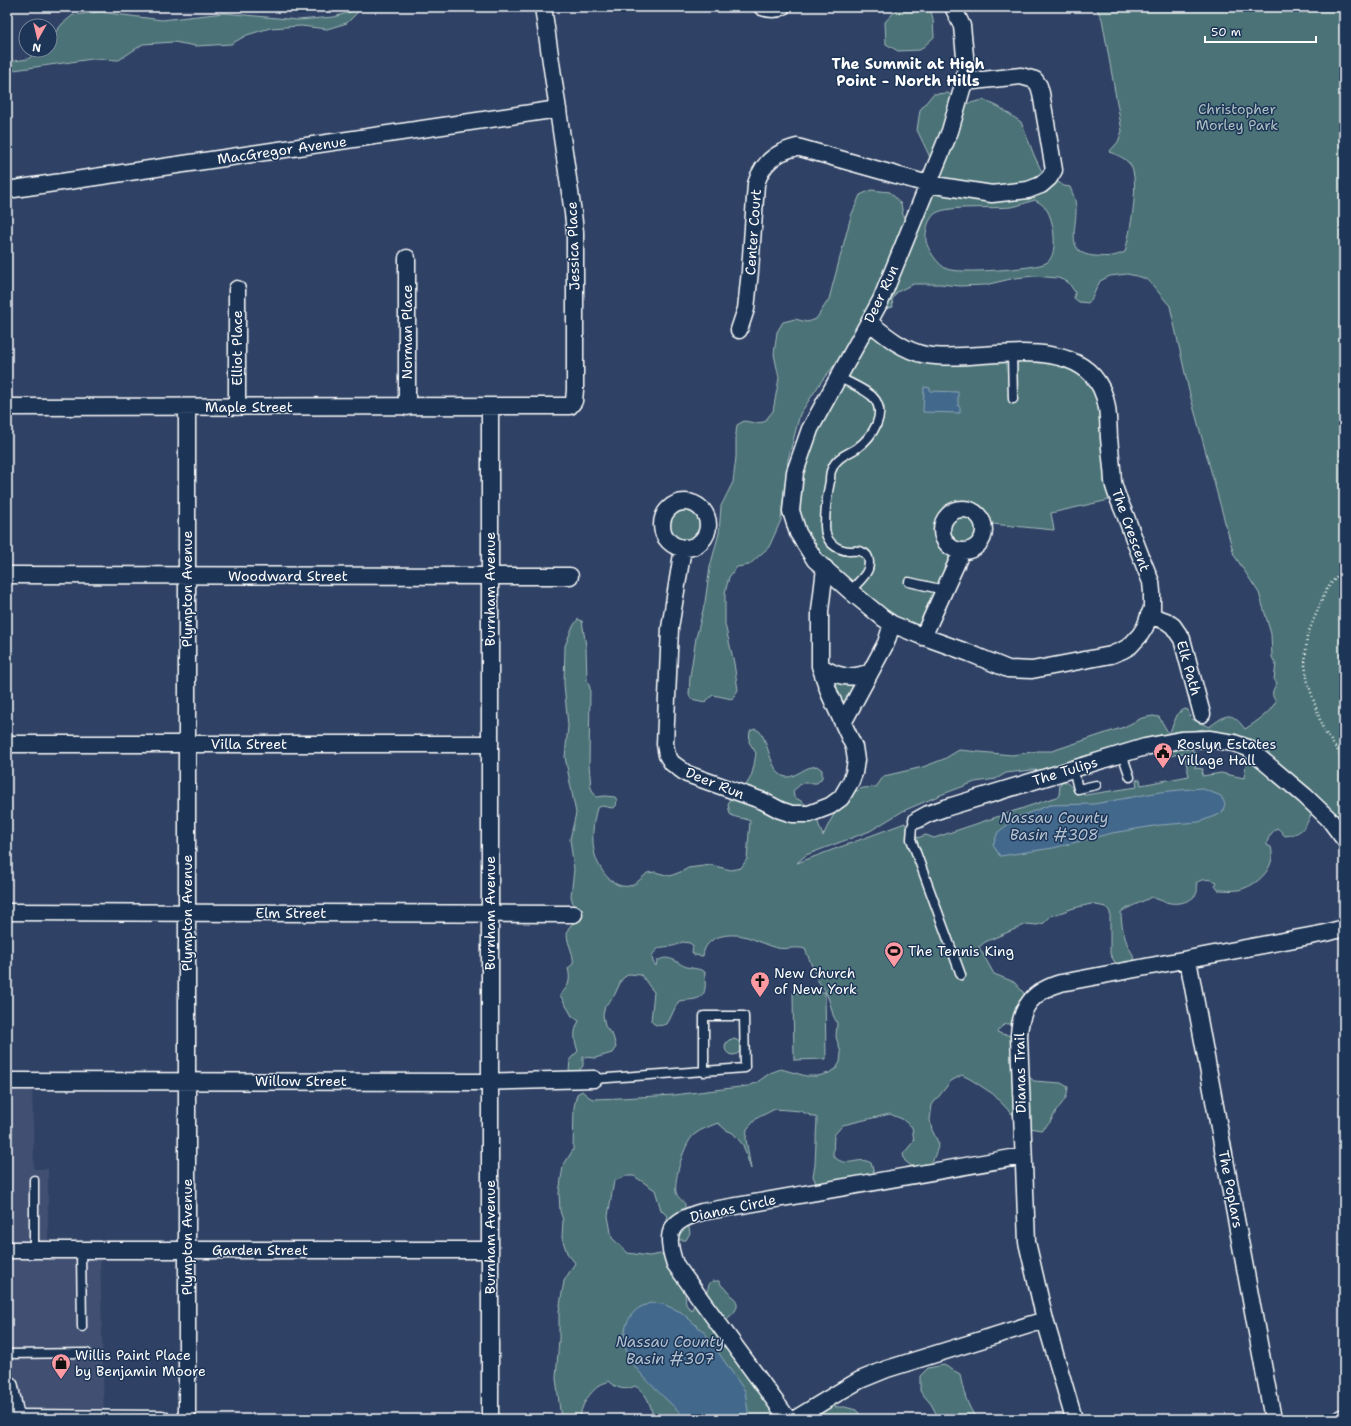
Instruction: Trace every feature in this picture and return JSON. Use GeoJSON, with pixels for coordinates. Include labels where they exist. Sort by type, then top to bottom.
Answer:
{"type":"FeatureCollection","features":[{"type":"Feature","properties":{"kind":"main road"},"geometry":{"type":"LineString","coordinates":[[7,1387],[14,1419]]}},
{"type":"Feature","properties":{"kind":"street","name":"Jessica Place"},"geometry":{"type":"LineString","coordinates":[[490,407],[567,407],[574,401],[575,232],[543,7]]}},
{"type":"Feature","properties":{"kind":"street"},"geometry":{"type":"LineString","coordinates":[[762,7],[782,7]]}},
{"type":"Feature","properties":{"kind":"street","name":"Deer Run"},"geometry":{"type":"LineString","coordinates":[[892,624],[850,592],[809,552],[798,533],[792,510],[795,472],[810,429],[881,300],[950,131],[964,82],[966,66],[962,26],[953,7]]}},
{"type":"Feature","properties":{"kind":"street","name":"Center Court"},"geometry":{"type":"LineString","coordinates":[[739,330],[746,309],[756,184],[763,167],[775,155],[797,147],[928,184],[992,194],[1028,190],[1042,185],[1049,178],[1054,170],[1041,94],[1039,86],[1035,80],[1021,76],[964,82]]}},
{"type":"Feature","properties":{"kind":"street","name":"MacGregor Avenue"},"geometry":{"type":"LineString","coordinates":[[7,190],[558,109]]}},
{"type":"Feature","properties":{"kind":"street","name":"Norman Place"},"geometry":{"type":"LineString","coordinates":[[407,258],[407,407]]}},
{"type":"Feature","properties":{"kind":"street","name":"Elliot Place"},"geometry":{"type":"LineString","coordinates":[[237,289],[237,407]]}},
{"type":"Feature","properties":{"kind":"street","name":"The Crescent"},"geometry":{"type":"LineString","coordinates":[[869,322],[908,350],[924,355],[939,357],[1012,353],[1040,354],[1062,358],[1073,362],[1084,368],[1092,375],[1100,386],[1107,402],[1114,486],[1150,582],[1152,592],[1152,608],[1145,628],[1130,646],[1111,656],[1032,670],[1008,668],[892,624]]}},
{"type":"Feature","properties":{"kind":"street","name":"Maple Street"},"geometry":{"type":"LineString","coordinates":[[7,407],[490,407]]}},
{"type":"Feature","properties":{"kind":"street","name":"Plympton Avenue"},"geometry":{"type":"LineString","coordinates":[[187,407],[187,1419]]}},
{"type":"Feature","properties":{"kind":"street","name":"Burnham Avenue"},"geometry":{"type":"LineString","coordinates":[[490,407],[490,1419]]}},
{"type":"Feature","properties":{"kind":"street","name":"Deer Run"},"geometry":{"type":"LineString","coordinates":[[683,548],[670,635],[664,744],[667,755],[672,762],[687,774],[763,801],[780,810],[792,814],[809,814],[830,806],[840,798],[851,781],[856,760],[854,747],[830,695],[820,666],[820,611],[825,568]]}},
{"type":"Feature","properties":{"kind":"street"},"geometry":{"type":"LineString","coordinates":[[923,637],[962,551]]}},
{"type":"Feature","properties":{"kind":"street","name":"Woodward Street"},"geometry":{"type":"LineString","coordinates":[[7,575],[570,576]]}},
{"type":"Feature","properties":{"kind":"street","name":"Elk Path"},"geometry":{"type":"LineString","coordinates":[[1149,615],[1166,621],[1173,626],[1182,639],[1202,714]]}},
{"type":"Feature","properties":{"kind":"street"},"geometry":{"type":"LineString","coordinates":[[843,723],[886,643],[892,624]]}},
{"type":"Feature","properties":{"kind":"street"},"geometry":{"type":"LineString","coordinates":[[820,666],[841,676],[857,676],[870,672]]}},
{"type":"Feature","properties":{"kind":"street","name":"The Tulips"},"geometry":{"type":"LineString","coordinates":[[917,820],[945,808],[1073,768],[1157,744],[1191,739],[1217,739],[1248,748],[1306,796],[1329,819],[1344,839]]}},
{"type":"Feature","properties":{"kind":"street","name":"Villa Street"},"geometry":{"type":"LineString","coordinates":[[7,744],[490,744]]}},
{"type":"Feature","properties":{"kind":"street","name":"Elm Street"},"geometry":{"type":"LineString","coordinates":[[7,912],[574,914]]}},
{"type":"Feature","properties":{"kind":"street","name":"Dianas Trail"},"geometry":{"type":"LineString","coordinates":[[1074,1419],[1045,1320],[1027,1242],[1019,1032],[1021,1019],[1027,1004],[1041,991],[1054,985],[1326,933],[1344,928]]}},
{"type":"Feature","properties":{"kind":"street","name":"The Poplars"},"geometry":{"type":"LineString","coordinates":[[1188,960],[1266,1374],[1273,1419]]}},
{"type":"Feature","properties":{"kind":"street","name":"Willow Street"},"geometry":{"type":"LineString","coordinates":[[7,1081],[490,1082],[594,1079]]}},
{"type":"Feature","properties":{"kind":"street","name":"Dianas Circle"},"geometry":{"type":"LineString","coordinates":[[788,1419],[675,1264],[669,1244],[674,1226],[682,1219],[702,1212],[1023,1156]]}},
{"type":"Feature","properties":{"kind":"street","name":"Garden Street"},"geometry":{"type":"LineString","coordinates":[[7,1250],[490,1250]]}},
{"type":"Feature","properties":{"kind":"street"},"geometry":{"type":"LineString","coordinates":[[795,1419],[860,1380],[887,1369],[1045,1320]]}},
{"type":"Feature","properties":{"kind":"street"},"geometry":{"type":"LineString","coordinates":[[1339,1419],[1344,1417]]}},
{"type":"Feature","properties":{"kind":"street"},"geometry":{"type":"LineString","coordinates":[[14,1419],[162,1419]]}},
{"type":"Feature","properties":{"kind":"lane"},"geometry":{"type":"LineString","coordinates":[[1012,353],[1013,399]]}},
{"type":"Feature","properties":{"kind":"lane"},"geometry":{"type":"LineString","coordinates":[[838,377],[872,396],[876,401],[879,413],[879,421],[875,429],[857,448],[839,458],[832,468],[826,500],[825,530],[829,540],[833,545],[841,550],[863,552],[869,559],[866,572],[850,592]]}},
{"type":"Feature","properties":{"kind":"lane"},"geometry":{"type":"LineString","coordinates":[[909,582],[944,590]]}},
{"type":"Feature","properties":{"kind":"lane"},"geometry":{"type":"LineString","coordinates":[[1122,754],[1130,777]]}},
{"type":"Feature","properties":{"kind":"lane"},"geometry":{"type":"LineString","coordinates":[[1073,768],[1078,789],[1096,785]]}},
{"type":"Feature","properties":{"kind":"lane","name":"The Tulips"},"geometry":{"type":"LineString","coordinates":[[917,820],[912,826],[911,839],[961,974]]}},
{"type":"Feature","properties":{"kind":"lane"},"geometry":{"type":"LineString","coordinates":[[594,1079],[704,1072],[745,1068],[744,1016],[704,1016],[704,1072]]}},
{"type":"Feature","properties":{"kind":"lane"},"geometry":{"type":"LineString","coordinates":[[34,1180],[34,1250]]}},
{"type":"Feature","properties":{"kind":"lane"},"geometry":{"type":"LineString","coordinates":[[81,1250],[82,1327]]}},
{"type":"Feature","properties":{"kind":"lane"},"geometry":{"type":"LineString","coordinates":[[7,1354],[87,1354]]}},
{"type":"Feature","properties":{"kind":"path"},"geometry":{"type":"LineString","coordinates":[[1344,567],[1326,590],[1307,636],[1306,665],[1308,683],[1323,729],[1344,760]]}},
{"type":"Feature","properties":{"kind":"shaded area"},"geometry":{"type":"Polygon","coordinates":[[[7,1081],[32,1081],[34,1169],[48,1169],[48,1249],[100,1250],[104,1418],[7,1419],[7,1081]]]}},
{"type":"Feature","properties":{"kind":"green space"},"geometry":{"type":"Polygon","coordinates":[[[899,7],[930,7],[933,19],[934,37],[920,50],[898,51],[886,44],[885,22],[899,7]]]}},
{"type":"Feature","properties":{"kind":"green space","name":"Christopher Morley Park"},"geometry":{"type":"Polygon","coordinates":[[[1096,7],[1344,7],[1344,839],[1312,812],[1303,829],[1296,834],[1285,836],[1277,828],[1272,833],[1267,845],[1271,847],[1271,862],[1264,875],[1252,885],[1238,890],[1218,890],[1215,886],[1217,882],[1204,880],[1196,883],[1197,893],[1186,902],[1170,903],[1151,897],[1124,910],[1121,912],[1122,926],[1133,956],[1134,963],[1117,966],[1110,954],[1110,912],[1106,907],[1091,904],[1051,916],[1044,923],[1037,925],[1027,924],[985,942],[979,947],[994,974],[1014,982],[1023,992],[1030,1006],[1030,1019],[1025,1024],[1006,1024],[997,1032],[1013,1036],[1027,1075],[1034,1081],[1061,1083],[1068,1087],[1065,1100],[1049,1123],[1041,1130],[1029,1128],[1011,1113],[993,1094],[962,1075],[951,1081],[932,1105],[930,1120],[932,1130],[939,1144],[930,1164],[917,1170],[905,1161],[903,1154],[914,1141],[912,1127],[902,1119],[890,1114],[843,1125],[834,1135],[833,1156],[843,1162],[862,1160],[871,1163],[875,1177],[817,1186],[813,1176],[815,1165],[817,1118],[800,1111],[775,1109],[757,1118],[747,1129],[746,1139],[751,1169],[743,1145],[733,1133],[726,1130],[718,1123],[703,1129],[691,1138],[684,1152],[678,1170],[676,1192],[678,1197],[685,1204],[690,1233],[686,1240],[674,1240],[669,1229],[667,1216],[661,1210],[655,1190],[634,1176],[626,1176],[614,1181],[608,1216],[612,1238],[628,1253],[649,1256],[661,1254],[678,1262],[686,1304],[692,1310],[695,1303],[705,1295],[710,1283],[712,1281],[719,1281],[737,1302],[735,1311],[725,1320],[790,1413],[830,1404],[836,1407],[845,1407],[856,1410],[864,1419],[648,1419],[652,1416],[651,1407],[639,1388],[635,1386],[624,1389],[615,1386],[609,1381],[600,1385],[589,1395],[580,1414],[580,1419],[561,1419],[556,1378],[559,1339],[559,1311],[564,1281],[575,1263],[567,1253],[562,1238],[563,1220],[560,1211],[559,1193],[563,1166],[573,1150],[574,1107],[577,1094],[582,1091],[593,1099],[621,1098],[674,1095],[748,1086],[756,1083],[770,1073],[781,1069],[806,1076],[818,1076],[836,1069],[840,1062],[841,1053],[836,1037],[837,1023],[825,990],[818,981],[805,949],[777,948],[747,937],[726,935],[713,939],[708,943],[703,956],[694,955],[692,952],[693,946],[690,943],[682,942],[678,945],[662,947],[655,951],[652,956],[653,962],[656,966],[657,961],[666,958],[683,966],[699,969],[705,972],[705,986],[702,996],[695,999],[679,1001],[667,1024],[658,1026],[651,1021],[654,992],[641,975],[629,974],[622,979],[614,996],[605,1006],[603,1015],[605,1026],[613,1036],[616,1047],[612,1053],[595,1058],[583,1057],[583,1066],[577,1073],[569,1072],[570,1059],[578,1051],[575,1036],[579,1021],[572,1016],[560,995],[567,986],[569,980],[568,968],[573,964],[567,933],[571,925],[577,920],[571,896],[574,869],[570,839],[576,813],[565,757],[568,726],[564,684],[565,646],[572,628],[578,619],[582,621],[586,646],[587,680],[590,688],[589,764],[591,788],[596,797],[615,797],[617,800],[616,806],[612,808],[602,806],[597,808],[593,832],[594,850],[597,860],[607,877],[623,886],[634,884],[647,873],[655,872],[670,876],[688,868],[711,865],[731,870],[741,868],[747,859],[750,821],[730,814],[728,805],[729,800],[747,783],[754,767],[756,753],[749,742],[750,731],[755,729],[760,732],[763,737],[774,766],[782,776],[788,777],[796,775],[809,768],[817,766],[822,770],[822,778],[817,783],[802,783],[793,791],[794,797],[806,805],[813,813],[823,836],[842,803],[854,793],[862,788],[876,787],[884,776],[923,767],[944,759],[959,750],[1012,755],[1038,751],[1052,751],[1124,727],[1142,718],[1153,716],[1159,717],[1169,734],[1178,713],[1185,709],[1188,710],[1192,719],[1209,727],[1224,717],[1232,716],[1245,729],[1266,713],[1276,701],[1273,696],[1273,690],[1277,683],[1274,679],[1276,665],[1272,657],[1271,634],[1259,593],[1234,555],[1189,391],[1170,306],[1149,281],[1141,277],[1127,274],[1110,276],[1100,281],[1088,303],[1079,302],[1074,298],[1075,292],[1068,282],[1058,278],[1034,276],[1015,278],[985,285],[960,286],[913,284],[897,292],[892,300],[893,307],[882,310],[842,356],[823,379],[800,414],[788,460],[781,520],[769,547],[749,565],[737,567],[729,577],[725,593],[725,624],[734,663],[738,690],[732,699],[713,695],[705,702],[691,699],[689,695],[690,676],[696,638],[705,602],[710,567],[719,533],[721,506],[733,482],[736,457],[737,425],[744,421],[755,423],[764,422],[773,411],[779,378],[774,354],[777,332],[783,322],[795,319],[807,322],[816,319],[829,299],[851,216],[860,195],[871,190],[890,192],[901,204],[904,220],[931,201],[938,174],[917,130],[920,110],[933,94],[948,93],[965,104],[984,100],[999,107],[1021,122],[1041,170],[1064,186],[1070,187],[1076,205],[1074,239],[1079,250],[1085,254],[1095,256],[1114,256],[1125,252],[1133,210],[1135,186],[1132,168],[1128,162],[1109,152],[1118,142],[1122,131],[1102,19],[1096,7]],[[1035,200],[1011,207],[961,208],[936,213],[931,218],[928,226],[926,237],[927,245],[934,257],[947,269],[980,271],[1013,269],[1046,263],[1053,254],[1054,239],[1052,224],[1047,210],[1035,200]],[[1203,729],[1169,736],[1161,735],[1151,737],[1138,744],[1041,771],[1032,770],[1006,773],[996,779],[975,782],[903,811],[870,831],[806,855],[797,863],[905,823],[911,840],[916,832],[917,838],[926,835],[934,838],[1059,796],[1060,784],[1063,781],[1077,793],[1085,795],[1137,787],[1136,780],[1140,779],[1141,785],[1189,776],[1184,753],[1170,756],[1169,751],[1189,748],[1196,753],[1195,768],[1203,769],[1202,776],[1221,773],[1244,778],[1248,748],[1207,732],[1203,729]]]}},
{"type":"Feature","properties":{"kind":"green space"},"geometry":{"type":"Polygon","coordinates":[[[362,8],[347,23],[327,29],[301,26],[270,28],[247,35],[231,44],[196,46],[174,42],[143,44],[119,60],[92,59],[7,71],[7,62],[29,58],[58,58],[58,29],[73,15],[100,12],[162,20],[224,13],[298,20],[334,17],[362,8]]]}},
{"type":"Feature","properties":{"kind":"green space"},"geometry":{"type":"Polygon","coordinates":[[[869,322],[908,350],[1040,354],[1092,375],[1118,498],[1051,513],[1054,530],[982,523],[983,531],[981,539],[969,550],[923,637],[892,624],[798,533],[795,472],[869,322]]]}},
{"type":"Feature","properties":{"kind":"green space"},"geometry":{"type":"Polygon","coordinates":[[[681,502],[689,502],[698,506],[704,512],[708,525],[704,538],[698,544],[689,548],[681,548],[672,544],[666,538],[662,529],[662,521],[666,512],[672,506],[681,502]]]}},
{"type":"Feature","properties":{"kind":"green space"},"geometry":{"type":"Polygon","coordinates":[[[833,673],[862,675],[843,723],[830,695],[833,673]]]}},
{"type":"Feature","properties":{"kind":"green space"},"geometry":{"type":"Polygon","coordinates":[[[825,992],[826,1059],[794,1060],[793,993],[825,992]]]}},
{"type":"Feature","properties":{"kind":"green space"},"geometry":{"type":"Polygon","coordinates":[[[733,1039],[739,1041],[741,1047],[739,1053],[733,1055],[727,1053],[725,1047],[727,1041],[733,1039]]]}},
{"type":"Feature","properties":{"kind":"green space"},"geometry":{"type":"Polygon","coordinates":[[[944,1365],[960,1374],[966,1398],[977,1419],[939,1419],[931,1404],[920,1391],[920,1376],[928,1368],[944,1365]]]}},
{"type":"Feature","properties":{"kind":"water"},"geometry":{"type":"Polygon","coordinates":[[[924,387],[930,388],[930,391],[958,392],[958,406],[960,407],[960,413],[923,412],[924,387]]]}},
{"type":"Feature","properties":{"kind":"water","name":"Nassau County Basin #308"},"geometry":{"type":"Polygon","coordinates":[[[1201,788],[1221,796],[1225,804],[1222,813],[1199,822],[1160,825],[1112,833],[1053,848],[1000,856],[993,845],[998,832],[1018,817],[1050,805],[1094,804],[1160,792],[1201,788]]]}},
{"type":"Feature","properties":{"kind":"water","name":"Nassau County Basin #307"},"geometry":{"type":"Polygon","coordinates":[[[650,1303],[663,1304],[681,1312],[705,1333],[745,1391],[748,1411],[747,1419],[687,1419],[644,1378],[630,1360],[625,1347],[624,1336],[627,1324],[632,1314],[636,1310],[650,1303]]]}},
{"type":"Feature","properties":{"kind":"place","name":"Roslyn Estates Village Hall"},"geometry":{"type":"Point","coordinates":[1163,769]}},
{"type":"Feature","properties":{"kind":"place","name":"The Tennis King"},"geometry":{"type":"Point","coordinates":[894,968]}},
{"type":"Feature","properties":{"kind":"place","name":"New Church of New York"},"geometry":{"type":"Point","coordinates":[760,998]}},
{"type":"Feature","properties":{"kind":"place","name":"Willis Paint Place by Benjamin Moore"},"geometry":{"type":"Point","coordinates":[61,1380]}},
{"type":"Feature","properties":{"kind":"district","name":"The Summit at High Point - North Hills"},"geometry":{"type":"Point","coordinates":[908,72]}}]}
